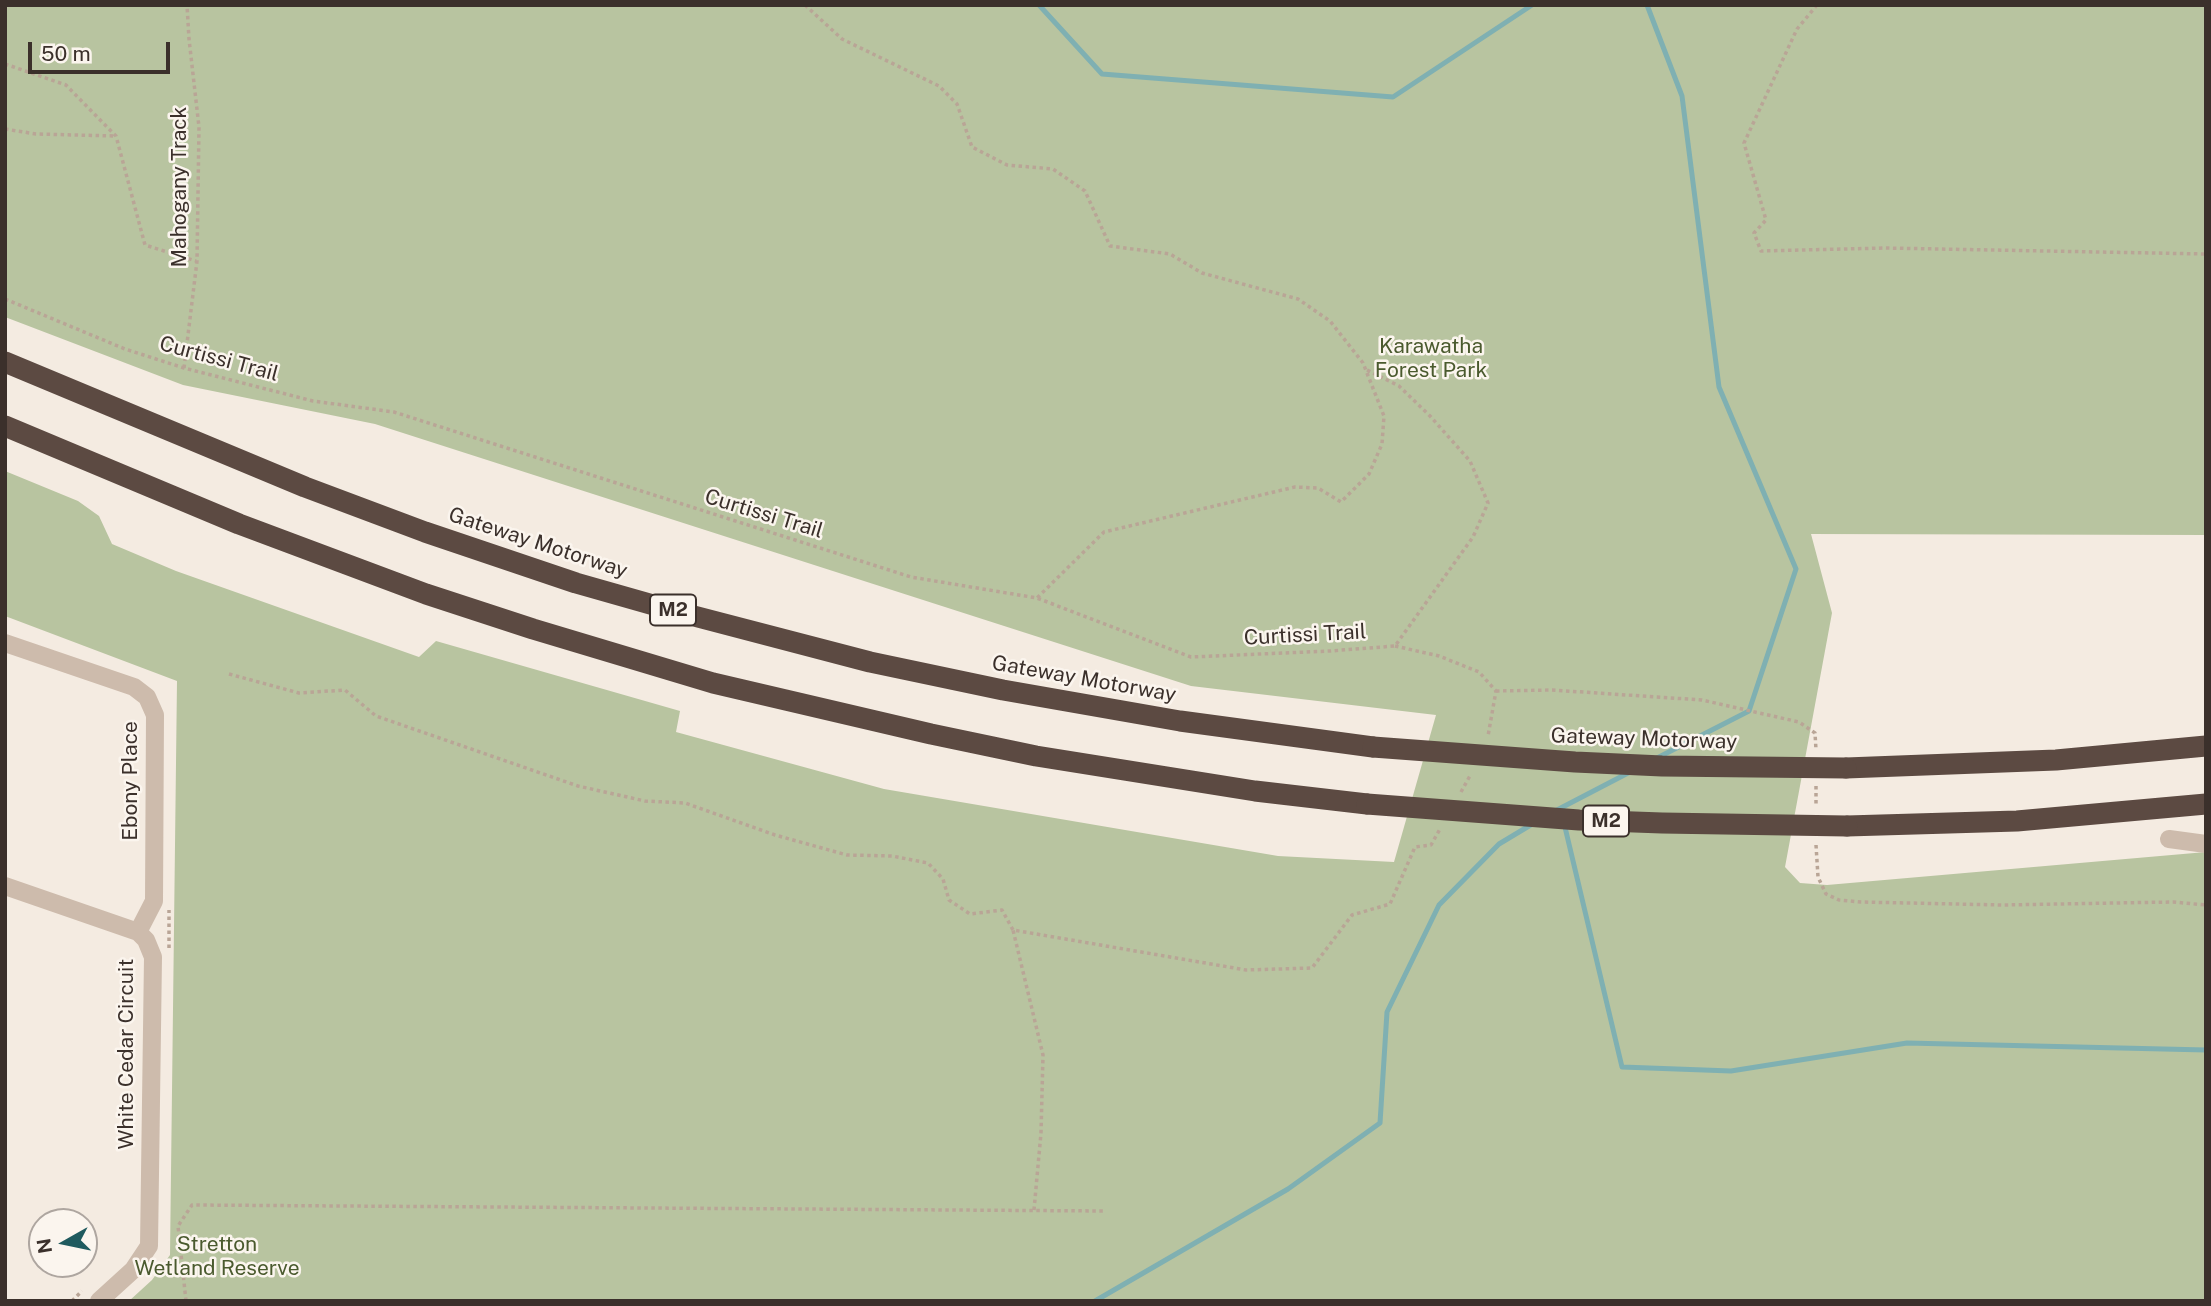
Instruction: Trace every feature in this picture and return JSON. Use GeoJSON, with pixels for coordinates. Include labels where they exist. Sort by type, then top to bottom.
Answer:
{"type":"FeatureCollection","features":[{"type":"Feature","properties":{"kind":"highway","name":"Gateway Motorway"},"geometry":{"type":"LineString","coordinates":[[5,362],[304,487],[425,532],[563,578],[671,610],[870,662],[1003,690],[1180,722],[1373,747],[1662,766],[1846,768],[2056,760],[2206,746]]}},
{"type":"Feature","properties":{"kind":"highway","name":"M2"},"geometry":{"type":"LineString","coordinates":[[5,426],[239,524],[335,561],[533,629],[713,683],[919,732],[1036,756],[1242,789],[1367,804],[1593,821],[1847,826],[2017,821],[2206,804]]}},
{"type":"Feature","properties":{"kind":"street","name":"Ebony Place"},"geometry":{"type":"LineString","coordinates":[[5,643],[134,687],[147,697],[155,715],[154,901],[138,932]]}},
{"type":"Feature","properties":{"kind":"street"},"geometry":{"type":"LineString","coordinates":[[2169,839],[2206,844]]}},
{"type":"Feature","properties":{"kind":"street","name":"White Cedar Circuit"},"geometry":{"type":"LineString","coordinates":[[5,886],[138,932],[146,940],[153,957],[149,1246],[133,1270],[99,1301]]}},
{"type":"Feature","properties":{"kind":"path","name":"Mahogany Track"},"geometry":{"type":"LineString","coordinates":[[184,368],[197,261],[199,127],[187,5]]}},
{"type":"Feature","properties":{"kind":"path"},"geometry":{"type":"LineString","coordinates":[[805,5],[842,38],[939,86],[957,104],[972,147],[1007,165],[1053,169],[1085,191],[1110,246],[1170,254],[1202,273],[1298,299],[1330,321],[1363,363],[1384,415],[1382,444],[1369,474],[1341,502],[1318,488],[1295,487],[1104,532],[1037,598]]}},
{"type":"Feature","properties":{"kind":"path"},"geometry":{"type":"LineString","coordinates":[[1817,5],[1797,29],[1744,143],[1766,220],[1754,233],[1761,251],[1885,248],[2206,254]]}},
{"type":"Feature","properties":{"kind":"path"},"geometry":{"type":"LineString","coordinates":[[5,64],[66,85],[116,136],[145,245],[197,261]]}},
{"type":"Feature","properties":{"kind":"path"},"geometry":{"type":"LineString","coordinates":[[5,129],[36,134],[116,136]]}},
{"type":"Feature","properties":{"kind":"path","name":"Curtissi Trail"},"geometry":{"type":"LineString","coordinates":[[5,299],[125,349],[184,368],[313,401],[394,412],[911,576],[1037,598],[1191,657],[1395,646],[1473,537],[1488,503],[1469,461],[1430,416],[1399,386],[1365,369]]}},
{"type":"Feature","properties":{"kind":"path"},"geometry":{"type":"LineString","coordinates":[[1395,646],[1439,656],[1479,672],[1496,691],[1486,746]]}},
{"type":"Feature","properties":{"kind":"path"},"geometry":{"type":"LineString","coordinates":[[229,674],[299,693],[345,690],[376,716],[578,786],[645,801],[685,803],[775,835],[847,855],[892,856],[928,863],[943,879],[948,900],[970,914],[1002,910],[1013,930],[1042,1055],[1041,1133],[1034,1210]]}},
{"type":"Feature","properties":{"kind":"path"},"geometry":{"type":"LineString","coordinates":[[1455,801],[1474,768]]}},
{"type":"Feature","properties":{"kind":"path"},"geometry":{"type":"LineString","coordinates":[[1013,930],[1247,970],[1312,968],[1352,915],[1390,904],[1415,847],[1431,845],[1443,823]]}},
{"type":"Feature","properties":{"kind":"path"},"geometry":{"type":"LineString","coordinates":[[1861,902],[2002,905],[2173,902],[2206,905]]}},
{"type":"Feature","properties":{"kind":"path"},"geometry":{"type":"LineString","coordinates":[[187,1301],[178,1226],[192,1205],[1106,1211]]}},
{"type":"Feature","properties":{"kind":"path"},"geometry":{"type":"LineString","coordinates":[[72,1301],[91,1283]]}},
{"type":"Feature","properties":{"kind":"green space"},"geometry":{"type":"Polygon","coordinates":[[[5,5],[2206,5],[2206,535],[1811,534],[1832,613],[1785,867],[1800,883],[1827,885],[2206,852],[2206,1301],[129,1301],[152,1280],[170,1255],[177,681],[5,616],[5,471],[78,501],[99,516],[112,544],[176,571],[419,657],[436,641],[680,711],[676,732],[884,789],[1278,856],[1394,862],[1436,715],[1191,686],[375,424],[183,385],[5,317],[5,5]]]}},
{"type":"Feature","properties":{"kind":"waterway"},"geometry":{"type":"LineString","coordinates":[[1039,5],[1102,74],[1393,97],[1532,5]]}},
{"type":"Feature","properties":{"kind":"waterway"},"geometry":{"type":"LineString","coordinates":[[1647,5],[1682,96],[1719,387],[1796,569],[1749,711],[1657,758]]}},
{"type":"Feature","properties":{"kind":"waterway"},"geometry":{"type":"LineString","coordinates":[[1555,811],[1630,772]]}},
{"type":"Feature","properties":{"kind":"waterway"},"geometry":{"type":"LineString","coordinates":[[1095,1301],[1288,1189],[1380,1123],[1387,1012],[1439,905],[1499,844],[1534,823]]}},
{"type":"Feature","properties":{"kind":"waterway"},"geometry":{"type":"LineString","coordinates":[[1564,823],[1622,1067],[1731,1071],[1907,1043],[2206,1050]]}},
{"type":"Feature","properties":{"kind":"park label","name":"Karawatha Forest Park"},"geometry":{"type":"Point","coordinates":[1431,359]}},
{"type":"Feature","properties":{"kind":"park label","name":"Stretton Wetland Reserve"},"geometry":{"type":"Point","coordinates":[217,1257]}}]}
